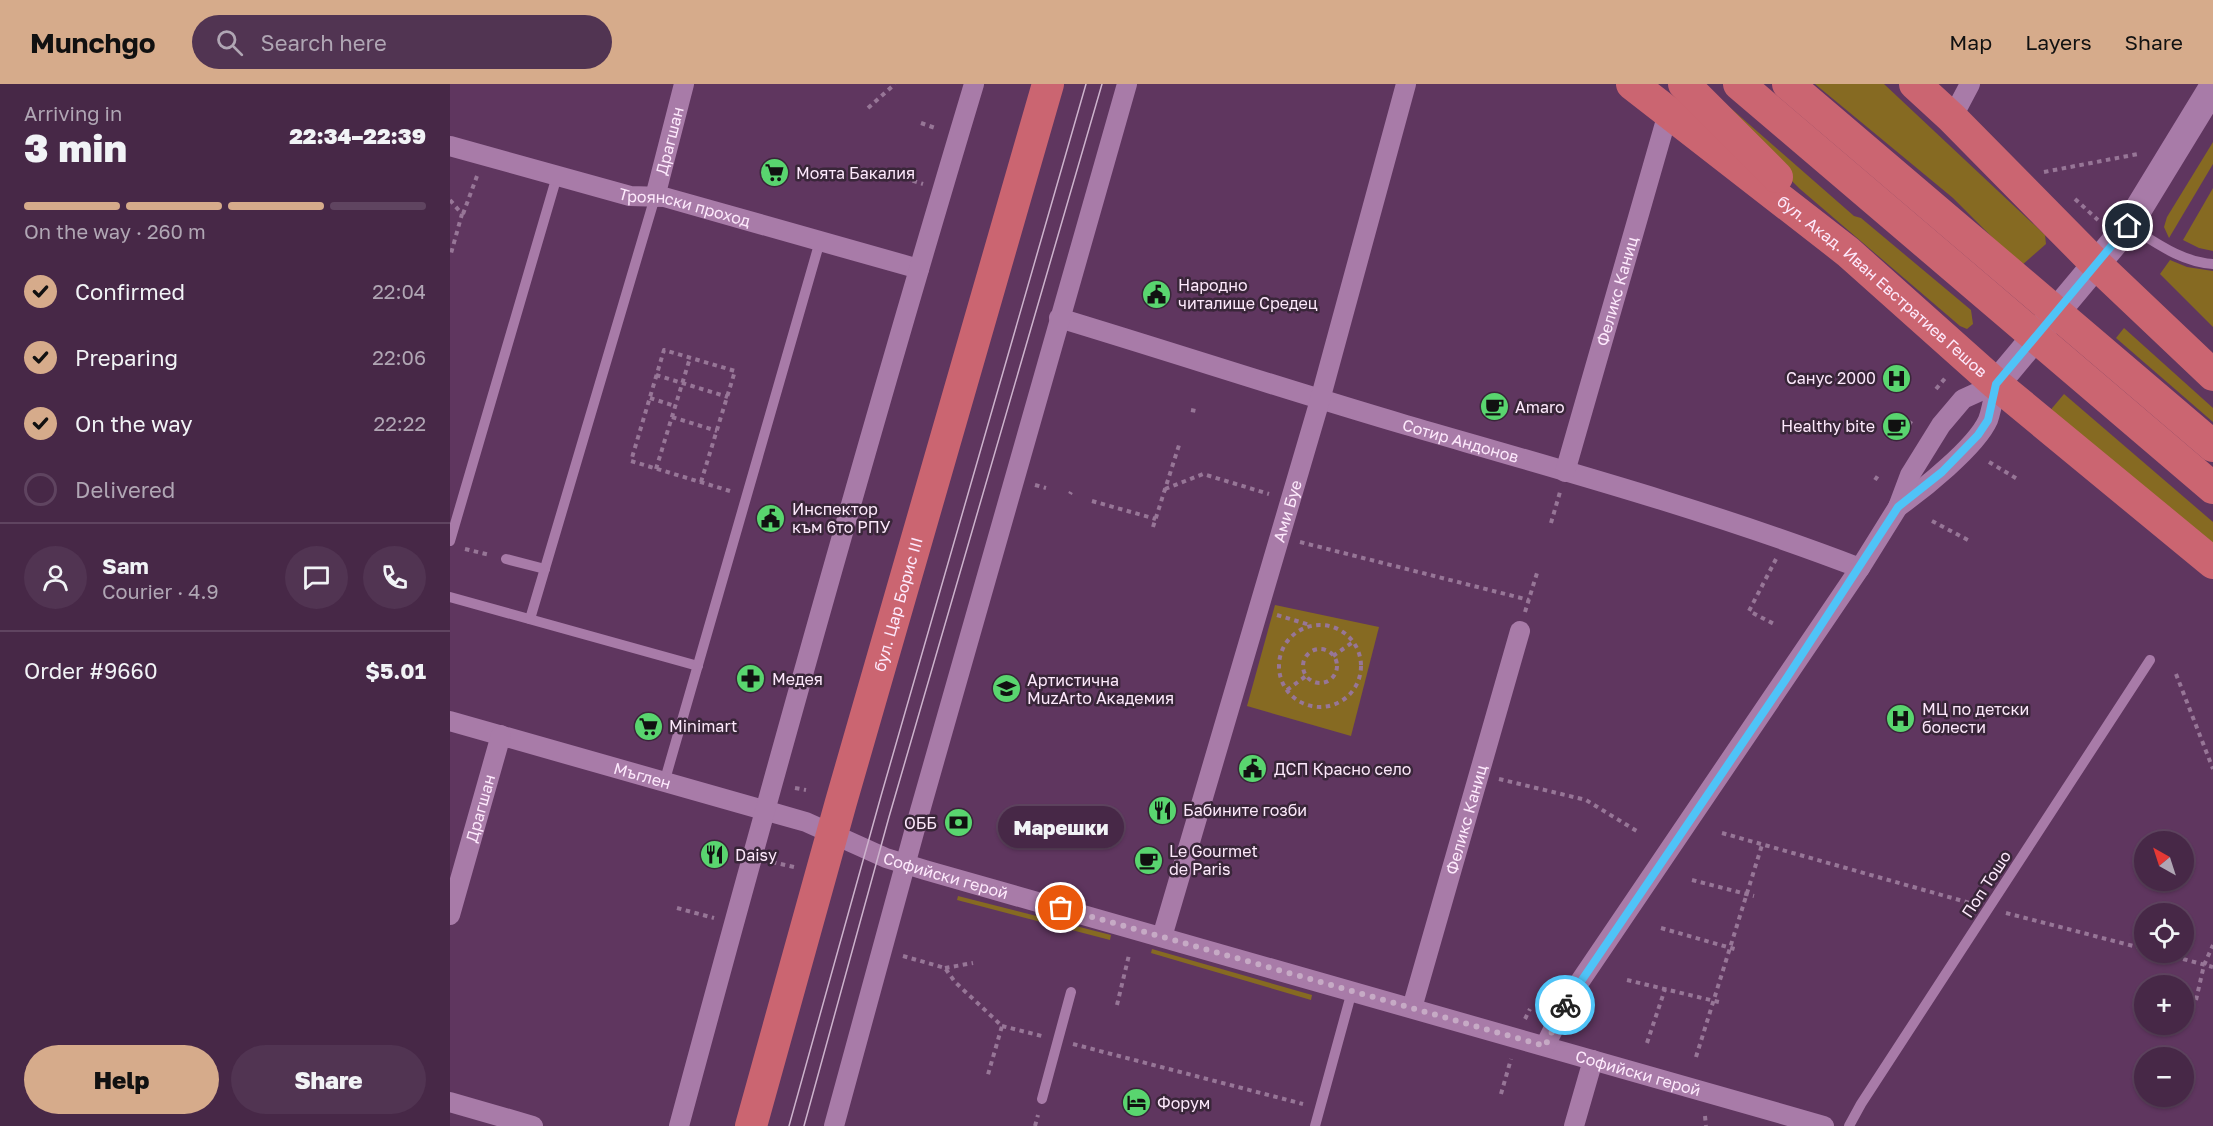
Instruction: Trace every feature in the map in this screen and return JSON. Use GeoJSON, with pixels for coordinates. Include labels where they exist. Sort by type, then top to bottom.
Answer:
{"type":"FeatureCollection","features":[{"type":"Feature","properties":{"kind":"main road","name":"бул. Цар Борис III"},"geometry":{"type":"LineString","coordinates":[[751,1126],[832,832],[1048,84]]}},
{"type":"Feature","properties":{"kind":"main road","name":"бул. Акад. Иван Евстратиев Гешов"},"geometry":{"type":"LineString","coordinates":[[1632,84],[1848,252],[1996,384],[2213,563]]}},
{"type":"Feature","properties":{"kind":"main road"},"geometry":{"type":"LineString","coordinates":[[1684,84],[1764,163],[1848,252]]}},
{"type":"Feature","properties":{"kind":"main road"},"geometry":{"type":"LineString","coordinates":[[1739,84],[2213,488]]}},
{"type":"Feature","properties":{"kind":"main road"},"geometry":{"type":"LineString","coordinates":[[1788,84],[2213,446]]}},
{"type":"Feature","properties":{"kind":"main road"},"geometry":{"type":"LineString","coordinates":[[1915,84],[1952,118],[2097,265],[2213,375]]}},
{"type":"Feature","properties":{"kind":"main road"},"geometry":{"type":"LineString","coordinates":[[1996,384],[2128,226],[2213,87]]}},
{"type":"Feature","properties":{"kind":"street","name":"Драгшан"},"geometry":{"type":"LineString","coordinates":[[655,197],[684,84]]}},
{"type":"Feature","properties":{"kind":"street"},"geometry":{"type":"LineString","coordinates":[[679,1126],[764,810],[974,84]]}},
{"type":"Feature","properties":{"kind":"street"},"geometry":{"type":"LineString","coordinates":[[834,1126],[905,864],[1127,84]]}},
{"type":"Feature","properties":{"kind":"street","name":"Ами Буе"},"geometry":{"type":"LineString","coordinates":[[1162,937],[1320,400],[1406,84]]}},
{"type":"Feature","properties":{"kind":"street"},"geometry":{"type":"LineString","coordinates":[[1952,118],[1970,84]]}},
{"type":"Feature","properties":{"kind":"street","name":"Феликс Каниц"},"geometry":{"type":"LineString","coordinates":[[1565,472],[1668,113]]}},
{"type":"Feature","properties":{"kind":"street","name":"Троянски проход"},"geometry":{"type":"LineString","coordinates":[[450,146],[630,196],[664,196],[919,269]]}},
{"type":"Feature","properties":{"kind":"street","name":"Сотир Андонов"},"geometry":{"type":"LineString","coordinates":[[1059,318],[1320,400],[1791,542],[1860,568]]}},
{"type":"Feature","properties":{"kind":"street"},"geometry":{"type":"LineString","coordinates":[[1898,507],[1942,472],[1978,435],[1988,420],[1996,384]]}},
{"type":"Feature","properties":{"kind":"street"},"geometry":{"type":"LineString","coordinates":[[1545,1046],[1568,999],[1860,568],[1898,507],[1910,475],[1941,425],[1963,399],[1996,384]]}},
{"type":"Feature","properties":{"kind":"street","name":"Феликс Каниц"},"geometry":{"type":"LineString","coordinates":[[1412,1008],[1520,631]]}},
{"type":"Feature","properties":{"kind":"street","name":"Мъглен"},"geometry":{"type":"LineString","coordinates":[[450,721],[807,822],[832,832]]}},
{"type":"Feature","properties":{"kind":"street","name":"Драгшан"},"geometry":{"type":"LineString","coordinates":[[450,915],[501,735]]}},
{"type":"Feature","properties":{"kind":"street","name":"Софийски герой"},"geometry":{"type":"LineString","coordinates":[[832,832],[879,855],[905,864],[1824,1126]]}},
{"type":"Feature","properties":{"kind":"street"},"geometry":{"type":"LineString","coordinates":[[1574,1126],[1593,1060]]}},
{"type":"Feature","properties":{"kind":"street"},"geometry":{"type":"LineString","coordinates":[[450,1102],[533,1126]]}},
{"type":"Feature","properties":{"kind":"lane"},"geometry":{"type":"LineString","coordinates":[[450,541],[557,176]]}},
{"type":"Feature","properties":{"kind":"lane"},"geometry":{"type":"LineString","coordinates":[[530,620],[655,197]]}},
{"type":"Feature","properties":{"kind":"lane"},"geometry":{"type":"LineString","coordinates":[[2128,226],[2177,255],[2201,263],[2213,264]]}},
{"type":"Feature","properties":{"kind":"lane"},"geometry":{"type":"LineString","coordinates":[[664,783],[820,241]]}},
{"type":"Feature","properties":{"kind":"lane"},"geometry":{"type":"LineString","coordinates":[[506,559],[545,569]]}},
{"type":"Feature","properties":{"kind":"lane"},"geometry":{"type":"LineString","coordinates":[[450,597],[698,666]]}},
{"type":"Feature","properties":{"kind":"lane","name":"Поп Тошо"},"geometry":{"type":"LineString","coordinates":[[1849,1126],[1861,1104],[2150,660]]}},
{"type":"Feature","properties":{"kind":"lane"},"geometry":{"type":"LineString","coordinates":[[1315,1126],[1352,991]]}},
{"type":"Feature","properties":{"kind":"lane"},"geometry":{"type":"LineString","coordinates":[[1042,1100],[1071,992]]}},
{"type":"Feature","properties":{"kind":"path"},"geometry":{"type":"LineString","coordinates":[[867,108],[895,84]]}},
{"type":"Feature","properties":{"kind":"path"},"geometry":{"type":"LineString","coordinates":[[921,123],[939,129]]}},
{"type":"Feature","properties":{"kind":"path"},"geometry":{"type":"LineString","coordinates":[[2044,172],[2138,154]]}},
{"type":"Feature","properties":{"kind":"path"},"geometry":{"type":"LineString","coordinates":[[450,257],[462,214],[484,155]]}},
{"type":"Feature","properties":{"kind":"path"},"geometry":{"type":"LineString","coordinates":[[904,178],[923,184]]}},
{"type":"Feature","properties":{"kind":"path"},"geometry":{"type":"LineString","coordinates":[[450,200],[462,214]]}},
{"type":"Feature","properties":{"kind":"path"},"geometry":{"type":"LineString","coordinates":[[701,482],[735,371],[664,350],[630,461],[747,496]]}},
{"type":"Feature","properties":{"kind":"path"},"geometry":{"type":"LineString","coordinates":[[656,469],[690,358]]}},
{"type":"Feature","properties":{"kind":"path"},"geometry":{"type":"LineString","coordinates":[[656,375],[728,397]]}},
{"type":"Feature","properties":{"kind":"path"},"geometry":{"type":"LineString","coordinates":[[1935,389],[1941,383]]}},
{"type":"Feature","properties":{"kind":"path"},"geometry":{"type":"LineString","coordinates":[[650,398],[675,406]]}},
{"type":"Feature","properties":{"kind":"path"},"geometry":{"type":"LineString","coordinates":[[672,417],[717,431]]}},
{"type":"Feature","properties":{"kind":"path"},"geometry":{"type":"LineString","coordinates":[[1909,425],[1913,418]]}},
{"type":"Feature","properties":{"kind":"path"},"geometry":{"type":"LineString","coordinates":[[1153,527],[1180,442]]}},
{"type":"Feature","properties":{"kind":"path"},"geometry":{"type":"LineString","coordinates":[[1989,462],[2019,480]]}},
{"type":"Feature","properties":{"kind":"path"},"geometry":{"type":"LineString","coordinates":[[1551,523],[1565,472]]}},
{"type":"Feature","properties":{"kind":"path"},"geometry":{"type":"LineString","coordinates":[[1165,489],[1203,474],[1290,500]]}},
{"type":"Feature","properties":{"kind":"path"},"geometry":{"type":"LineString","coordinates":[[1875,480],[1879,474]]}},
{"type":"Feature","properties":{"kind":"path"},"geometry":{"type":"LineString","coordinates":[[1092,501],[1156,519]]}},
{"type":"Feature","properties":{"kind":"path"},"geometry":{"type":"LineString","coordinates":[[1932,521],[1968,540]]}},
{"type":"Feature","properties":{"kind":"path"},"geometry":{"type":"LineString","coordinates":[[1279,536],[1529,600]]}},
{"type":"Feature","properties":{"kind":"path"},"geometry":{"type":"LineString","coordinates":[[461,548],[506,559]]}},
{"type":"Feature","properties":{"kind":"path"},"geometry":{"type":"LineString","coordinates":[[1773,564],[1749,610],[1776,625]]}},
{"type":"Feature","properties":{"kind":"path"},"geometry":{"type":"LineString","coordinates":[[1520,631],[1537,573]]}},
{"type":"Feature","properties":{"kind":"path"},"geometry":{"type":"LineString","coordinates":[[1279,616],[1311,626],[1335,627],[1353,642],[1359,655],[1361,669],[1357,682],[1349,694],[1338,702],[1324,706],[1311,706],[1297,700],[1287,690],[1281,679],[1279,665],[1281,652],[1288,640],[1298,631],[1311,626]]}},
{"type":"Feature","properties":{"kind":"path"},"geometry":{"type":"LineString","coordinates":[[1333,656],[1353,642]]}},
{"type":"Feature","properties":{"kind":"path"},"geometry":{"type":"LineString","coordinates":[[1324,649],[1333,656],[1337,666],[1330,680],[1320,683],[1306,676],[1303,665],[1312,651],[1324,649]]}},
{"type":"Feature","properties":{"kind":"path"},"geometry":{"type":"LineString","coordinates":[[2176,674],[2213,769]]}},
{"type":"Feature","properties":{"kind":"path"},"geometry":{"type":"LineString","coordinates":[[1287,690],[1306,676]]}},
{"type":"Feature","properties":{"kind":"path"},"geometry":{"type":"LineString","coordinates":[[1479,773],[1586,801],[1640,833]]}},
{"type":"Feature","properties":{"kind":"path"},"geometry":{"type":"LineString","coordinates":[[794,788],[806,790]]}},
{"type":"Feature","properties":{"kind":"path"},"geometry":{"type":"LineString","coordinates":[[1722,833],[1988,908],[2134,946]]}},
{"type":"Feature","properties":{"kind":"path"},"geometry":{"type":"LineString","coordinates":[[1696,1057],[1762,845]]}},
{"type":"Feature","properties":{"kind":"path"},"geometry":{"type":"LineString","coordinates":[[762,860],[795,868]]}},
{"type":"Feature","properties":{"kind":"path"},"geometry":{"type":"LineString","coordinates":[[1692,880],[1754,896]]}},
{"type":"Feature","properties":{"kind":"path"},"geometry":{"type":"LineString","coordinates":[[677,908],[715,918]]}},
{"type":"Feature","properties":{"kind":"path"},"geometry":{"type":"LineString","coordinates":[[1661,928],[1738,950]]}},
{"type":"Feature","properties":{"kind":"path"},"geometry":{"type":"LineString","coordinates":[[2196,1000],[2204,965],[2213,945]]}},
{"type":"Feature","properties":{"kind":"path"},"geometry":{"type":"LineString","coordinates":[[1117,1005],[1129,955]]}},
{"type":"Feature","properties":{"kind":"path"},"geometry":{"type":"LineString","coordinates":[[922,962],[945,968],[972,963]]}},
{"type":"Feature","properties":{"kind":"path"},"geometry":{"type":"LineString","coordinates":[[2194,962],[2213,967]]}},
{"type":"Feature","properties":{"kind":"path"},"geometry":{"type":"LineString","coordinates":[[945,968],[955,982],[1002,1026],[1320,1109]]}},
{"type":"Feature","properties":{"kind":"path"},"geometry":{"type":"LineString","coordinates":[[1627,980],[1722,1003]]}},
{"type":"Feature","properties":{"kind":"path"},"geometry":{"type":"LineString","coordinates":[[1647,1043],[1665,989]]}},
{"type":"Feature","properties":{"kind":"path"},"geometry":{"type":"LineString","coordinates":[[1525,1019],[1530,1009]]}},
{"type":"Feature","properties":{"kind":"path"},"geometry":{"type":"LineString","coordinates":[[987,1078],[1002,1026]]}},
{"type":"Feature","properties":{"kind":"path"},"geometry":{"type":"LineString","coordinates":[[1501,1094],[1510,1062]]}},
{"type":"Feature","properties":{"kind":"path"},"geometry":{"type":"LineString","coordinates":[[1705,1116],[1706,1126]]}},
{"type":"Feature","properties":{"kind":"shaded area"},"geometry":{"type":"Polygon","coordinates":[[[1694,84],[1703,84],[1854,216],[1861,218],[1971,310],[1973,324],[1967,329],[1960,326],[1800,189],[1694,84]]]}},
{"type":"Feature","properties":{"kind":"shaded area"},"geometry":{"type":"Polygon","coordinates":[[[1815,84],[1884,84],[2045,235],[2046,244],[2021,266],[1953,198],[1815,84]]]}},
{"type":"Feature","properties":{"kind":"shaded area"},"geometry":{"type":"Polygon","coordinates":[[[2213,142],[2213,164],[2169,238],[2164,227],[2167,217],[2213,142]]]}},
{"type":"Feature","properties":{"kind":"shaded area"},"geometry":{"type":"Polygon","coordinates":[[[2213,188],[2213,251],[2199,248],[2183,240],[2213,188]]]}},
{"type":"Feature","properties":{"kind":"shaded area"},"geometry":{"type":"Polygon","coordinates":[[[2170,260],[2187,267],[2213,271],[2213,327],[2160,274],[2170,260]]]}},
{"type":"Feature","properties":{"kind":"shaded area"},"geometry":{"type":"Polygon","coordinates":[[[2124,328],[2213,408],[2213,422],[2116,338],[2124,328]]]}},
{"type":"Feature","properties":{"kind":"shaded area"},"geometry":{"type":"Polygon","coordinates":[[[2064,394],[2213,522],[2213,550],[2048,413],[2064,394]]]}},
{"type":"Feature","properties":{"kind":"shaded area"},"geometry":{"type":"Polygon","coordinates":[[[1275,605],[1379,627],[1351,736],[1247,706],[1275,605]]]}},
{"type":"Feature","properties":{"kind":"shaded area"},"geometry":{"type":"Polygon","coordinates":[[[958,896],[1111,935],[1110,940],[957,900],[958,896]]]}},
{"type":"Feature","properties":{"kind":"shaded area"},"geometry":{"type":"Polygon","coordinates":[[[1152,949],[1312,995],[1311,1000],[1151,953],[1152,949]]]}},
{"type":"Feature","properties":{"kind":"tram line"},"geometry":{"type":"LineString","coordinates":[[789,1126],[881,796],[1086,84]]}},
{"type":"Feature","properties":{"kind":"tram line"},"geometry":{"type":"LineString","coordinates":[[804,1126],[889,817],[1102,84]]}},
{"type":"Feature","properties":{"kind":"way so far"},"geometry":{"type":"LineString","coordinates":[[1061,908],[1545,1046],[1565,1005]]}},
{"type":"Feature","properties":{"kind":"place","name":"Моята Бакалия"},"geometry":{"type":"Point","coordinates":[775,173]}},
{"type":"Feature","properties":{"kind":"place","name":"Народно читалище Средец"},"geometry":{"type":"Point","coordinates":[1157,294]}},
{"type":"Feature","properties":{"kind":"place","name":"Санус 2000"},"geometry":{"type":"Point","coordinates":[1897,378]}},
{"type":"Feature","properties":{"kind":"place","name":"Amaro"},"geometry":{"type":"Point","coordinates":[1494,407]}},
{"type":"Feature","properties":{"kind":"place","name":"Healthy bite"},"geometry":{"type":"Point","coordinates":[1896,426]}},
{"type":"Feature","properties":{"kind":"place","name":"Инспектор към 6то РПУ"},"geometry":{"type":"Point","coordinates":[771,518]}},
{"type":"Feature","properties":{"kind":"place","name":"Медея"},"geometry":{"type":"Point","coordinates":[751,679]}},
{"type":"Feature","properties":{"kind":"place","name":"Артистична MuzArto Академия"},"geometry":{"type":"Point","coordinates":[1006,689]}},
{"type":"Feature","properties":{"kind":"place","name":"МЦ по детски болести"},"geometry":{"type":"Point","coordinates":[1901,718]}},
{"type":"Feature","properties":{"kind":"place","name":"Minimart"},"geometry":{"type":"Point","coordinates":[648,726]}},
{"type":"Feature","properties":{"kind":"place","name":"ДСП Красно село"},"geometry":{"type":"Point","coordinates":[1253,769]}},
{"type":"Feature","properties":{"kind":"place","name":"Бабините гозби"},"geometry":{"type":"Point","coordinates":[1162,810]}},
{"type":"Feature","properties":{"kind":"place","name":"ОББ"},"geometry":{"type":"Point","coordinates":[958,823]}},
{"type":"Feature","properties":{"kind":"place","name":"Daisy"},"geometry":{"type":"Point","coordinates":[714,855]}},
{"type":"Feature","properties":{"kind":"place","name":"Le Gourmet de Paris"},"geometry":{"type":"Point","coordinates":[1148,860]}},
{"type":"Feature","properties":{"kind":"place","name":"Марешки"},"geometry":{"type":"Point","coordinates":[1061,908]}},
{"type":"Feature","properties":{"kind":"place","name":"Форум"},"geometry":{"type":"Point","coordinates":[1136,1103]}},
{"type":"Feature","properties":{"kind":"route"},"geometry":{"type":"LineString","coordinates":[[1565,1005],[1786,679],[1898,507],[1942,472],[1978,435],[1988,420],[1996,384],[2128,226]]}}]}
